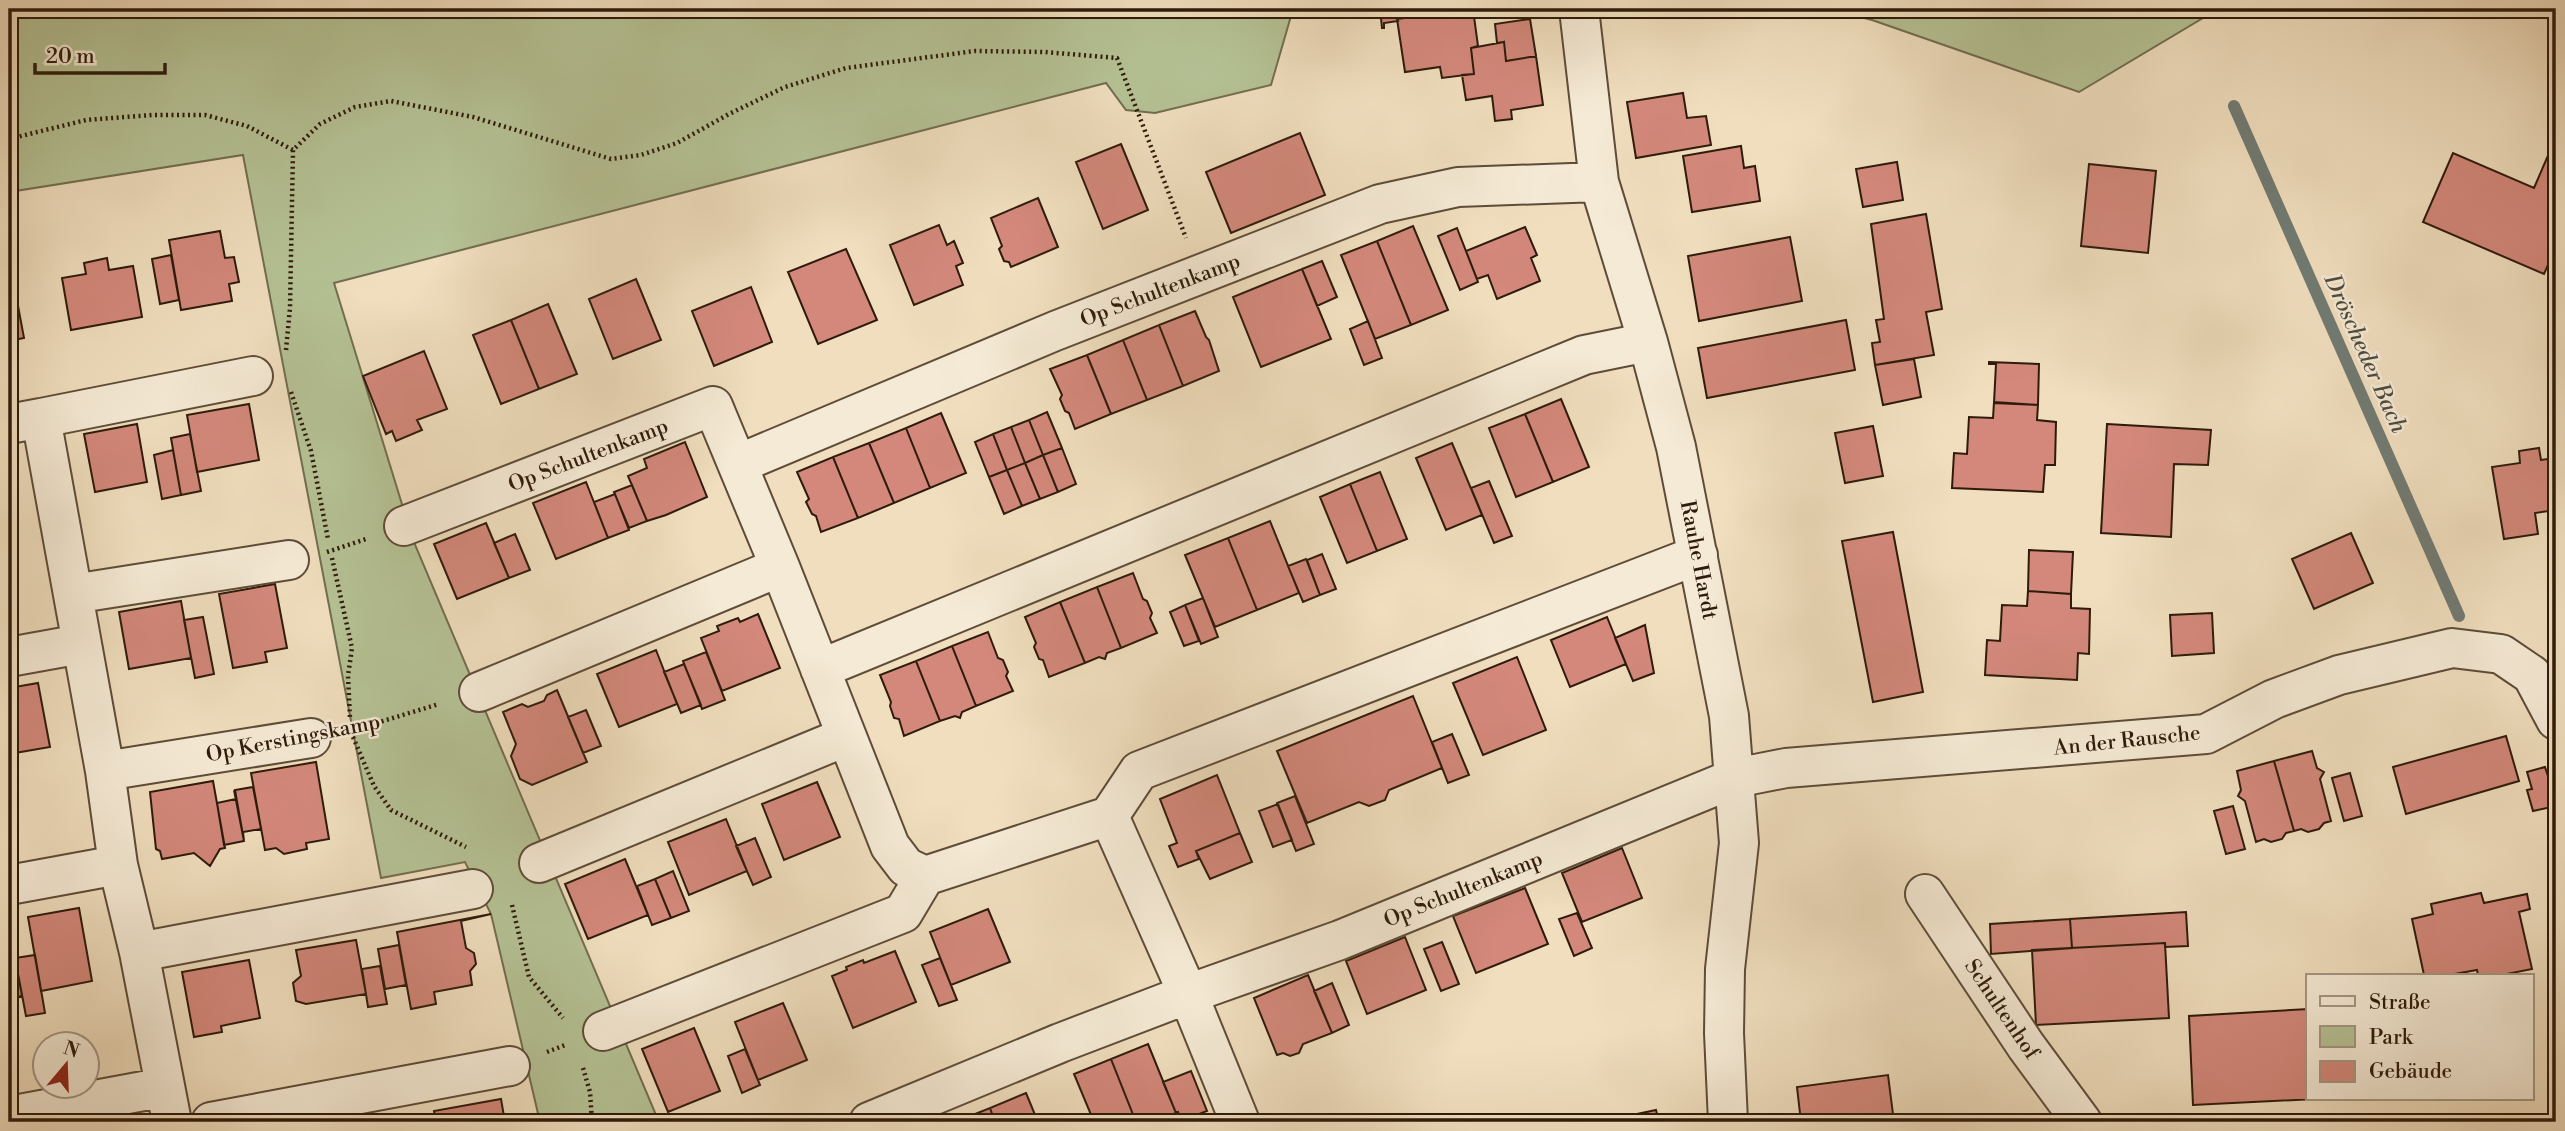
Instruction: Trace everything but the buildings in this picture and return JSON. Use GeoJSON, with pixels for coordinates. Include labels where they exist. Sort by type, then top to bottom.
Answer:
{"type":"FeatureCollection","features":[{"type":"Feature","properties":{"kind":"street","name":"Rauhe Hardt"},"geometry":{"type":"LineString","coordinates":[[1579,9],[1599,182],[1648,342],[1676,447],[1728,716],[1739,842],[1725,970],[1728,1122]]}},
{"type":"Feature","properties":{"kind":"street","name":"Op Schultenkamp"},"geometry":{"type":"LineString","coordinates":[[738,464],[1055,331],[1380,204],[1458,187],[1599,182]]}},
{"type":"Feature","properties":{"kind":"street"},"geometry":{"type":"LineString","coordinates":[[820,668],[1584,355],[1648,342]]}},
{"type":"Feature","properties":{"kind":"street"},"geometry":{"type":"LineString","coordinates":[[9,1116],[168,1105],[139,952],[118,864],[105,771],[73,594],[25,421],[275,373]]}},
{"type":"Feature","properties":{"kind":"street","name":"Op Schultenkamp"},"geometry":{"type":"LineString","coordinates":[[404,526],[713,406],[890,846],[906,867],[925,876]]}},
{"type":"Feature","properties":{"kind":"street"},"geometry":{"type":"LineString","coordinates":[[589,1036],[903,913],[925,876],[1109,816],[1139,771],[1698,555]]}},
{"type":"Feature","properties":{"kind":"street"},"geometry":{"type":"LineString","coordinates":[[73,594],[289,560]]}},
{"type":"Feature","properties":{"kind":"street"},"geometry":{"type":"LineString","coordinates":[[479,692],[780,567]]}},
{"type":"Feature","properties":{"kind":"street"},"geometry":{"type":"LineString","coordinates":[[9,657],[81,645]]}},
{"type":"Feature","properties":{"kind":"street","name":"An der Rausche"},"geometry":{"type":"LineString","coordinates":[[1735,778],[1786,768],[2206,734],[2274,699],[2339,675],[2452,648],[2501,654],[2532,675],[2556,720]]}},
{"type":"Feature","properties":{"kind":"street"},"geometry":{"type":"LineString","coordinates":[[539,863],[845,737]]}},
{"type":"Feature","properties":{"kind":"street","name":"Op Kerstingskamp"},"geometry":{"type":"LineString","coordinates":[[105,771],[312,738]]}},
{"type":"Feature","properties":{"kind":"street","name":"Op Schultenkamp"},"geometry":{"type":"LineString","coordinates":[[869,1122],[1188,993],[1340,940],[1735,778]]}},
{"type":"Feature","properties":{"kind":"street"},"geometry":{"type":"LineString","coordinates":[[1109,816],[1188,993],[1240,1122]]}},
{"type":"Feature","properties":{"kind":"street"},"geometry":{"type":"LineString","coordinates":[[9,885],[118,864]]}},
{"type":"Feature","properties":{"kind":"street"},"geometry":{"type":"LineString","coordinates":[[139,952],[474,870]]}},
{"type":"Feature","properties":{"kind":"street","name":"Schultenhof"},"geometry":{"type":"LineString","coordinates":[[1925,894],[2026,1046],[2082,1122]]}},
{"type":"Feature","properties":{"kind":"street"},"geometry":{"type":"LineString","coordinates":[[211,1122],[510,1066]]}},
{"type":"Feature","properties":{"kind":"path"},"geometry":{"type":"LineString","coordinates":[[474,870],[391,810],[374,786],[351,731],[348,676],[352,648],[325,529],[311,451],[275,373],[290,296],[293,150],[320,124],[355,107],[390,100],[474,117],[611,159],[641,155],[677,143],[785,87],[846,68],[975,51],[1045,52],[1117,58],[1200,274]]}},
{"type":"Feature","properties":{"kind":"path"},"geometry":{"type":"LineString","coordinates":[[9,139],[86,121],[205,115],[247,126],[293,150]]}},
{"type":"Feature","properties":{"kind":"path"},"geometry":{"type":"LineString","coordinates":[[289,560],[331,551],[404,526]]}},
{"type":"Feature","properties":{"kind":"path","name":"Op Kerstingskamp"},"geometry":{"type":"LineString","coordinates":[[312,738],[351,731],[479,692]]}},
{"type":"Feature","properties":{"kind":"path"},"geometry":{"type":"LineString","coordinates":[[511,903],[529,977],[562,1014],[589,1036],[592,1122]]}},
{"type":"Feature","properties":{"kind":"path"},"geometry":{"type":"LineString","coordinates":[[510,1066],[589,1036]]}},
{"type":"Feature","properties":{"kind":"green space"},"geometry":{"type":"Polygon","coordinates":[[[51,9],[1293,9],[1271,85],[1155,113],[1126,110],[1106,83],[334,283],[413,540],[659,1122],[540,1122],[491,914],[465,862],[381,878],[243,155],[9,192],[9,12],[51,9]]]}},
{"type":"Feature","properties":{"kind":"green space"},"geometry":{"type":"Polygon","coordinates":[[[1829,9],[2218,9],[2079,92],[1872,20],[1829,9]]]}},
{"type":"Feature","properties":{"kind":"waterway","name":"Dröscheder Bach"},"geometry":{"type":"LineString","coordinates":[[2234,106],[2459,616]]}}]}
